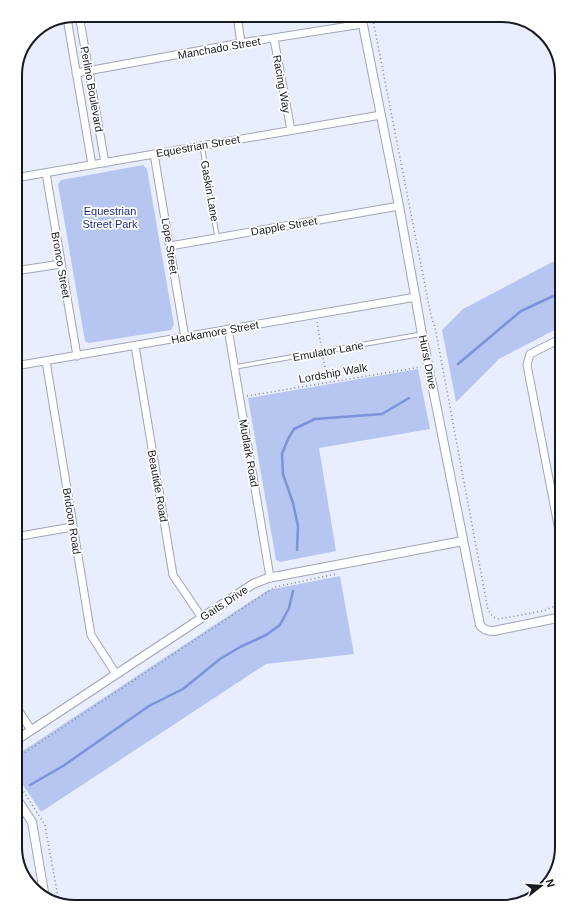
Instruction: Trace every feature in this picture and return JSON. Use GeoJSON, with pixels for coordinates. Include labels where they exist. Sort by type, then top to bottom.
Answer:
{"type":"FeatureCollection","features":[{"type":"Feature","properties":{"kind":"street","name":"Perlino Boulevard"},"geometry":{"type":"LineString","coordinates":[[80,22],[104,163]]}},
{"type":"Feature","properties":{"kind":"street"},"geometry":{"type":"LineString","coordinates":[[238,22],[241,43]]}},
{"type":"Feature","properties":{"kind":"street","name":"Manchado Street"},"geometry":{"type":"LineString","coordinates":[[76,72],[274,38],[348,22]]}},
{"type":"Feature","properties":{"kind":"street","name":"Hurst Drive"},"geometry":{"type":"LineString","coordinates":[[363,22],[478,619],[482,628],[488,631],[494,631],[555,618]]}},
{"type":"Feature","properties":{"kind":"street","name":"Perlino Boulevard"},"geometry":{"type":"LineString","coordinates":[[68,23],[92,165]]}},
{"type":"Feature","properties":{"kind":"street","name":"Racing Way"},"geometry":{"type":"LineString","coordinates":[[274,38],[290,130]]}},
{"type":"Feature","properties":{"kind":"street","name":"Equestrian Street"},"geometry":{"type":"LineString","coordinates":[[22,177],[381,115]]}},
{"type":"Feature","properties":{"kind":"street","name":"Lope Street"},"geometry":{"type":"LineString","coordinates":[[154,154],[185,338]]}},
{"type":"Feature","properties":{"kind":"street","name":"Bronco Street"},"geometry":{"type":"LineString","coordinates":[[46,173],[77,356]]}},
{"type":"Feature","properties":{"kind":"street","name":"Dapple Street"},"geometry":{"type":"LineString","coordinates":[[170,246],[399,206]]}},
{"type":"Feature","properties":{"kind":"street"},"geometry":{"type":"LineString","coordinates":[[22,270],[61,264]]}},
{"type":"Feature","properties":{"kind":"street","name":"Hackamore Street"},"geometry":{"type":"LineString","coordinates":[[22,365],[416,297]]}},
{"type":"Feature","properties":{"kind":"street","name":"Mudlark Road"},"geometry":{"type":"LineString","coordinates":[[228,330],[270,578]]}},
{"type":"Feature","properties":{"kind":"street"},"geometry":{"type":"LineString","coordinates":[[555,342],[530,354],[527,365],[555,510]]}},
{"type":"Feature","properties":{"kind":"street","name":"Beautide Road"},"geometry":{"type":"LineString","coordinates":[[135,346],[173,575],[202,618]]}},
{"type":"Feature","properties":{"kind":"street","name":"Bridoon Road"},"geometry":{"type":"LineString","coordinates":[[46,361],[72,527],[91,635],[116,674]]}},
{"type":"Feature","properties":{"kind":"street"},"geometry":{"type":"LineString","coordinates":[[22,536],[72,527]]}},
{"type":"Feature","properties":{"kind":"street","name":"Gaits Drive"},"geometry":{"type":"LineString","coordinates":[[22,736],[253,584],[270,578],[463,541]]}},
{"type":"Feature","properties":{"kind":"street"},"geometry":{"type":"LineString","coordinates":[[22,716],[31,730]]}},
{"type":"Feature","properties":{"kind":"street"},"geometry":{"type":"LineString","coordinates":[[22,807],[32,822],[44,889]]}},
{"type":"Feature","properties":{"kind":"lane","name":"Gaskin Lane"},"geometry":{"type":"LineString","coordinates":[[202,146],[218,238]]}},
{"type":"Feature","properties":{"kind":"lane","name":"Emulator Lane"},"geometry":{"type":"LineString","coordinates":[[234,367],[422,334]]}},
{"type":"Feature","properties":{"kind":"path"},"geometry":{"type":"LineString","coordinates":[[373,22],[431,316],[435,327],[435,334],[488,610],[493,618],[499,619],[543,612],[555,606]]}},
{"type":"Feature","properties":{"kind":"path","name":"Lordship Walk"},"geometry":{"type":"LineString","coordinates":[[240,397],[429,365]]}},
{"type":"Feature","properties":{"kind":"path"},"geometry":{"type":"LineString","coordinates":[[22,754],[275,587],[336,574]]}},
{"type":"Feature","properties":{"kind":"green space","name":"Equestrian Street Park"},"geometry":{"type":"Polygon","coordinates":[[[143,165],[147,169],[174,325],[171,330],[89,343],[85,341],[58,184],[61,180],[143,165]]]}},
{"type":"Feature","properties":{"kind":"green space"},"geometry":{"type":"Polygon","coordinates":[[[555,261],[555,330],[499,359],[456,402],[442,330],[463,309],[555,261]]]}},
{"type":"Feature","properties":{"kind":"green space"},"geometry":{"type":"Polygon","coordinates":[[[418,369],[430,429],[319,448],[336,551],[280,562],[276,560],[248,398],[418,369]]]}},
{"type":"Feature","properties":{"kind":"green space"},"geometry":{"type":"Polygon","coordinates":[[[340,576],[354,654],[266,664],[41,812],[22,784],[22,751],[268,590],[340,576]]]}},
{"type":"Feature","properties":{"kind":"waterway"},"geometry":{"type":"LineString","coordinates":[[458,364],[521,311],[555,295]]}},
{"type":"Feature","properties":{"kind":"waterway"},"geometry":{"type":"LineString","coordinates":[[297,550],[298,526],[293,503],[283,474],[282,454],[294,429],[315,419],[382,414],[409,398]]}},
{"type":"Feature","properties":{"kind":"waterway"},"geometry":{"type":"LineString","coordinates":[[30,785],[63,766],[149,706],[183,689],[220,659],[240,647],[266,635],[280,625],[289,608],[293,591]]}}]}
